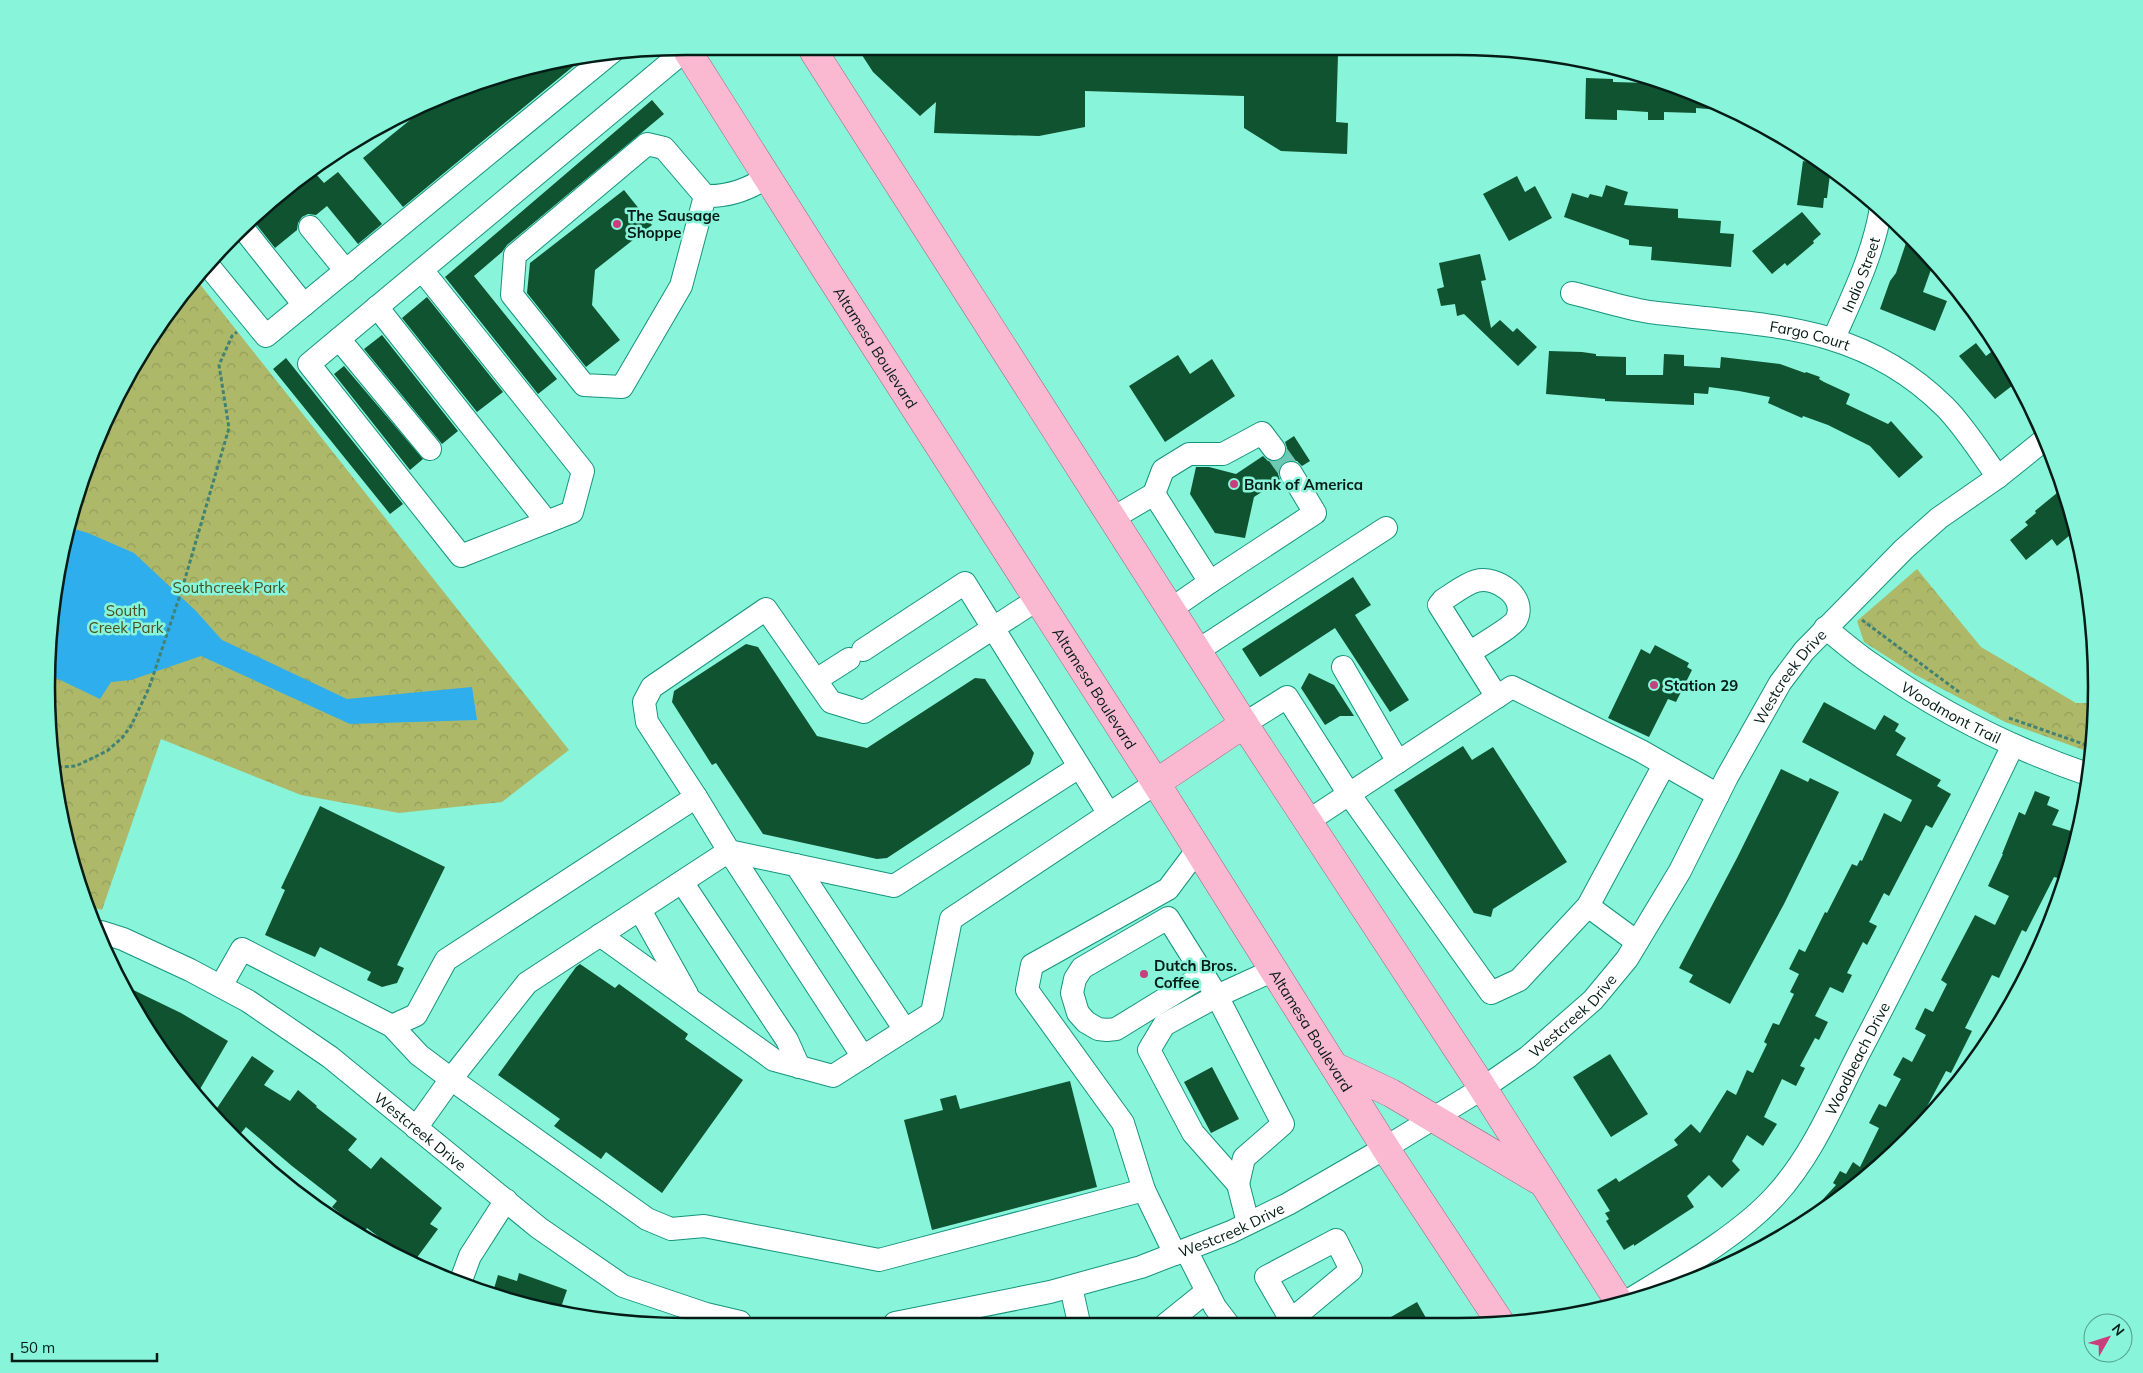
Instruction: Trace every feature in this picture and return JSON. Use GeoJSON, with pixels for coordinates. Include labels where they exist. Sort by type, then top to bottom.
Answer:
{"type":"FeatureCollection","features":[{"type":"Feature","properties":{"kind":"main road","name":"Altamesa Boulevard"},"geometry":{"type":"LineString","coordinates":[[690,55],[878,352],[1198,849],[1385,1148],[1497,1317]]}},
{"type":"Feature","properties":{"kind":"main road"},"geometry":{"type":"LineString","coordinates":[[816,55],[1244,724],[1483,1088],[1616,1297]]}},
{"type":"Feature","properties":{"kind":"main road"},"geometry":{"type":"LineString","coordinates":[[1156,783],[1244,724]]}},
{"type":"Feature","properties":{"kind":"main road"},"geometry":{"type":"LineString","coordinates":[[1334,1066],[1391,1093],[1543,1183]]}},
{"type":"Feature","properties":{"kind":"street"},"geometry":{"type":"LineString","coordinates":[[422,270],[583,471],[572,512],[461,556],[309,364],[679,55]]}},
{"type":"Feature","properties":{"kind":"street"},"geometry":{"type":"LineString","coordinates":[[212,270],[266,336],[602,60]]}},
{"type":"Feature","properties":{"kind":"street"},"geometry":{"type":"LineString","coordinates":[[705,196],[681,286],[622,387],[584,386],[512,295],[515,255],[647,144],[664,148],[705,196],[721,197],[751,188],[767,177]]}},
{"type":"Feature","properties":{"kind":"street","name":"Indio Street"},"geometry":{"type":"LineString","coordinates":[[1834,338],[1867,264],[1879,217]]}},
{"type":"Feature","properties":{"kind":"street"},"geometry":{"type":"LineString","coordinates":[[310,227],[346,271]]}},
{"type":"Feature","properties":{"kind":"street"},"geometry":{"type":"LineString","coordinates":[[247,233],[304,305]]}},
{"type":"Feature","properties":{"kind":"street","name":"Fargo Court"},"geometry":{"type":"LineString","coordinates":[[1572,293],[1647,311],[1787,327],[1834,338],[1874,356],[1909,376],[1946,408],[1998,477]]}},
{"type":"Feature","properties":{"kind":"street"},"geometry":{"type":"LineString","coordinates":[[378,307],[547,522]]}},
{"type":"Feature","properties":{"kind":"street"},"geometry":{"type":"LineString","coordinates":[[339,339],[430,449]]}},
{"type":"Feature","properties":{"kind":"street"},"geometry":{"type":"LineString","coordinates":[[1113,518],[1154,494],[1163,470],[1189,454],[1224,454],[1262,433],[1274,449]]}},
{"type":"Feature","properties":{"kind":"street","name":"Westcreek Drive"},"geometry":{"type":"LineString","coordinates":[[933,1318],[1071,1286],[1141,1267],[1248,1223],[1288,1204],[1385,1148],[1483,1088],[1528,1057],[1593,1000],[1627,959],[1680,871],[1718,795],[1780,683],[1804,650],[1904,549],[1939,518],[1998,477],[2039,444]]}},
{"type":"Feature","properties":{"kind":"street"},"geometry":{"type":"LineString","coordinates":[[1171,609],[1315,513],[1291,473]]}},
{"type":"Feature","properties":{"kind":"street"},"geometry":{"type":"LineString","coordinates":[[1154,494],[1210,582]]}},
{"type":"Feature","properties":{"kind":"street"},"geometry":{"type":"LineString","coordinates":[[1197,651],[1386,528]]}},
{"type":"Feature","properties":{"kind":"street"},"geometry":{"type":"LineString","coordinates":[[816,680],[965,584],[1109,814]]}},
{"type":"Feature","properties":{"kind":"street"},"geometry":{"type":"LineString","coordinates":[[863,1057],[647,722],[644,702],[652,687],[766,609],[831,702],[864,712],[1038,599]]}},
{"type":"Feature","properties":{"kind":"street","name":"Woodmont Trail"},"geometry":{"type":"LineString","coordinates":[[1825,628],[1872,665],[1946,712],[2013,746],[2082,772]]}},
{"type":"Feature","properties":{"kind":"street"},"geometry":{"type":"LineString","coordinates":[[1469,653],[1497,697]]}},
{"type":"Feature","properties":{"kind":"street"},"geometry":{"type":"LineString","coordinates":[[1343,667],[1398,762]]}},
{"type":"Feature","properties":{"kind":"street"},"geometry":{"type":"LineString","coordinates":[[1308,821],[1512,687],[1718,795]]}},
{"type":"Feature","properties":{"kind":"street"},"geometry":{"type":"LineString","coordinates":[[1244,724],[1287,697],[1349,794],[1491,993],[1519,980],[1588,906],[1664,765]]}},
{"type":"Feature","properties":{"kind":"street","name":"Woodbeach Drive"},"geometry":{"type":"LineString","coordinates":[[1651,1286],[1738,1228],[1775,1197],[1803,1160],[1915,947],[2013,746]]}},
{"type":"Feature","properties":{"kind":"street"},"geometry":{"type":"LineString","coordinates":[[416,1128],[527,983],[730,851],[894,886],[1079,767]]}},
{"type":"Feature","properties":{"kind":"street"},"geometry":{"type":"LineString","coordinates":[[600,935],[774,1060],[833,1076],[932,1013],[951,919],[1156,783]]}},
{"type":"Feature","properties":{"kind":"street"},"geometry":{"type":"LineString","coordinates":[[392,1026],[416,1015],[446,960],[696,798]]}},
{"type":"Feature","properties":{"kind":"street"},"geometry":{"type":"LineString","coordinates":[[1198,849],[1168,889],[1032,965],[1027,990],[1123,1123],[1144,1190],[1180,1252],[1224,1318]]}},
{"type":"Feature","properties":{"kind":"street"},"geometry":{"type":"LineString","coordinates":[[796,865],[905,1030]]}},
{"type":"Feature","properties":{"kind":"street"},"geometry":{"type":"LineString","coordinates":[[682,882],[788,1040],[799,1067]]}},
{"type":"Feature","properties":{"kind":"street"},"geometry":{"type":"LineString","coordinates":[[1588,906],[1637,942]]}},
{"type":"Feature","properties":{"kind":"street"},"geometry":{"type":"LineString","coordinates":[[640,910],[691,1000]]}},
{"type":"Feature","properties":{"kind":"street"},"geometry":{"type":"LineString","coordinates":[[1204,975],[1139,1015],[1115,1019],[1097,1012],[1089,1001],[1086,991],[1091,979],[1102,969],[1171,922],[1204,975],[1217,996],[1283,1124],[1244,1158],[1238,1184]]}},
{"type":"Feature","properties":{"kind":"street","name":"Westcreek Drive"},"geometry":{"type":"LineString","coordinates":[[105,933],[123,938],[248,1001],[330,1057],[539,1228],[623,1286],[706,1318]]}},
{"type":"Feature","properties":{"kind":"street"},"geometry":{"type":"LineString","coordinates":[[221,986],[242,948],[392,1026],[419,1055],[451,1080],[647,1220],[671,1229],[704,1226],[879,1260],[1144,1190]]}},
{"type":"Feature","properties":{"kind":"street"},"geometry":{"type":"LineString","coordinates":[[1248,1223],[1238,1184],[1193,1133],[1149,1050],[1164,1026],[1217,996],[1274,970]]}},
{"type":"Feature","properties":{"kind":"street"},"geometry":{"type":"LineString","coordinates":[[462,1276],[470,1256],[506,1200]]}},
{"type":"Feature","properties":{"kind":"street"},"geometry":{"type":"LineString","coordinates":[[1071,1286],[1078,1318]]}},
{"type":"Feature","properties":{"kind":"street"},"geometry":{"type":"LineString","coordinates":[[1173,1318],[1207,1291]]}},
{"type":"Feature","properties":{"kind":"path"},"geometry":{"type":"LineString","coordinates":[[60,767],[76,766],[106,751],[122,738],[131,726],[149,688],[182,589],[229,428],[219,365],[232,336],[251,318]]}},
{"type":"Feature","properties":{"kind":"path"},"geometry":{"type":"LineString","coordinates":[[1845,607],[1963,695]]}},
{"type":"Feature","properties":{"kind":"path"},"geometry":{"type":"LineString","coordinates":[[2006,717],[2085,745]]}},
{"type":"Feature","properties":{"kind":"green space","name":"Southcreek Park"},"geometry":{"type":"Polygon","coordinates":[[[200,284],[569,750],[502,802],[399,813],[301,795],[161,739],[102,910],[96,908],[77,850],[67,810],[60,769],[56,728],[55,686],[60,604],[67,563],[77,523],[103,445],[120,407],[161,336],[200,284]]]}},
{"type":"Feature","properties":{"kind":"green space"},"geometry":{"type":"Polygon","coordinates":[[[1917,569],[1981,647],[2076,703],[2088,703],[2085,750],[2005,722],[1914,674],[1864,642],[1857,621],[1917,569]]]}},
{"type":"Feature","properties":{"kind":"water"},"geometry":{"type":"Polygon","coordinates":[[[75,529],[134,553],[196,611],[222,640],[347,699],[472,687],[477,720],[350,724],[201,656],[131,680],[111,682],[100,699],[55,678],[60,604],[75,529]]]}},
{"type":"Feature","properties":{"kind":"building"},"geometry":{"type":"Polygon","coordinates":[[[862,55],[1338,55],[1336,122],[1348,123],[1347,154],[1281,151],[1244,128],[1244,96],[1085,91],[1085,127],[1039,136],[934,133],[936,102],[920,116],[873,72],[862,55]]]}},
{"type":"Feature","properties":{"kind":"building"},"geometry":{"type":"Polygon","coordinates":[[[575,65],[403,207],[363,158],[414,117],[445,103],[523,77],[575,65]]]}},
{"type":"Feature","properties":{"kind":"building"},"geometry":{"type":"Polygon","coordinates":[[[1586,78],[1613,79],[1613,82],[1639,83],[1712,109],[1696,108],[1696,113],[1664,112],[1664,120],[1648,120],[1648,112],[1617,110],[1617,120],[1585,119],[1586,78]]]}},
{"type":"Feature","properties":{"kind":"building"},"geometry":{"type":"Polygon","coordinates":[[[652,100],[664,114],[507,245],[502,252],[474,276],[557,379],[538,394],[445,277],[652,100]]]}},
{"type":"Feature","properties":{"kind":"building"},"geometry":{"type":"Polygon","coordinates":[[[1803,161],[1809,162],[1830,177],[1827,198],[1824,198],[1823,208],[1797,205],[1803,161]]]}},
{"type":"Feature","properties":{"kind":"building"},"geometry":{"type":"Polygon","coordinates":[[[338,172],[382,224],[358,244],[327,206],[316,215],[308,214],[302,217],[298,223],[297,230],[275,248],[256,225],[317,175],[324,183],[338,172]]]}},
{"type":"Feature","properties":{"kind":"building"},"geometry":{"type":"Polygon","coordinates":[[[1517,176],[1525,192],[1535,186],[1552,218],[1509,241],[1483,194],[1517,176]]]}},
{"type":"Feature","properties":{"kind":"building"},"geometry":{"type":"Polygon","coordinates":[[[1606,185],[1628,192],[1624,205],[1678,209],[1678,218],[1721,221],[1720,233],[1734,234],[1731,267],[1651,260],[1652,247],[1629,245],[1629,240],[1564,217],[1572,193],[1588,198],[1590,194],[1602,197],[1606,185]]]}},
{"type":"Feature","properties":{"kind":"building"},"geometry":{"type":"Polygon","coordinates":[[[624,190],[652,225],[595,270],[592,305],[620,340],[586,367],[527,293],[530,263],[624,190]]]}},
{"type":"Feature","properties":{"kind":"building"},"geometry":{"type":"Polygon","coordinates":[[[1802,212],[1821,234],[1813,241],[1814,243],[1787,266],[1785,263],[1772,274],[1752,251],[1802,212]]]}},
{"type":"Feature","properties":{"kind":"building"},"geometry":{"type":"Polygon","coordinates":[[[1906,243],[1931,270],[1923,292],[1947,301],[1935,331],[1880,309],[1890,281],[1896,273],[1906,243]]]}},
{"type":"Feature","properties":{"kind":"building"},"geometry":{"type":"Polygon","coordinates":[[[1480,254],[1486,280],[1481,281],[1491,328],[1500,320],[1513,332],[1517,328],[1537,347],[1518,366],[1464,314],[1457,316],[1455,304],[1441,306],[1437,289],[1444,287],[1439,263],[1480,254]]]}},
{"type":"Feature","properties":{"kind":"building"},"geometry":{"type":"Polygon","coordinates":[[[427,297],[503,392],[477,412],[402,318],[427,297]]]}},
{"type":"Feature","properties":{"kind":"building"},"geometry":{"type":"Polygon","coordinates":[[[382,335],[458,431],[442,444],[364,349],[382,335]]]}},
{"type":"Feature","properties":{"kind":"building"},"geometry":{"type":"Polygon","coordinates":[[[1976,343],[1986,356],[1991,352],[2011,386],[1995,399],[1959,356],[1976,343]]]}},
{"type":"Feature","properties":{"kind":"building"},"geometry":{"type":"Polygon","coordinates":[[[1549,351],[1582,352],[1596,354],[1596,356],[1626,357],[1626,375],[1663,375],[1664,354],[1684,355],[1684,366],[1720,368],[1721,357],[1780,364],[1820,377],[1819,379],[1824,382],[1850,394],[1846,404],[1888,424],[1891,421],[1923,457],[1899,478],[1870,446],[1828,425],[1803,416],[1802,418],[1768,403],[1770,397],[1739,391],[1709,387],[1708,394],[1694,393],[1694,405],[1605,401],[1605,399],[1546,394],[1549,351]]]}},
{"type":"Feature","properties":{"kind":"building"},"geometry":{"type":"Polygon","coordinates":[[[1178,355],[1190,374],[1212,359],[1235,396],[1165,442],[1129,386],[1178,355]]]}},
{"type":"Feature","properties":{"kind":"building"},"geometry":{"type":"Polygon","coordinates":[[[286,358],[403,504],[390,514],[273,369],[286,358]]]}},
{"type":"Feature","properties":{"kind":"building"},"geometry":{"type":"Polygon","coordinates":[[[344,366],[423,459],[410,470],[334,374],[344,366]]]}},
{"type":"Feature","properties":{"kind":"building","name":"Bank of America"},"geometry":{"type":"Polygon","coordinates":[[[1294,436],[1310,461],[1302,466],[1297,461],[1290,460],[1280,466],[1278,474],[1280,480],[1254,497],[1245,538],[1215,533],[1190,494],[1196,467],[1209,467],[1236,474],[1263,456],[1268,461],[1276,462],[1286,455],[1287,448],[1285,442],[1294,436]]]}},
{"type":"Feature","properties":{"kind":"building"},"geometry":{"type":"Polygon","coordinates":[[[2057,493],[2069,536],[2057,546],[2052,539],[2026,560],[2010,540],[2028,525],[2025,522],[2036,513],[2035,511],[2057,493]]]}},
{"type":"Feature","properties":{"kind":"building"},"geometry":{"type":"Polygon","coordinates":[[[1353,577],[1371,605],[1355,615],[1409,700],[1390,712],[1335,628],[1260,677],[1242,649],[1353,577]]]}},
{"type":"Feature","properties":{"kind":"building"},"geometry":{"type":"Polygon","coordinates":[[[746,644],[758,647],[817,736],[867,748],[975,678],[985,679],[1034,753],[1030,764],[887,858],[877,859],[763,834],[716,763],[712,765],[672,702],[674,691],[746,644]]]}},
{"type":"Feature","properties":{"kind":"building","name":"Station 29"},"geometry":{"type":"Polygon","coordinates":[[[1655,645],[1689,663],[1687,667],[1692,670],[1676,702],[1668,699],[1649,737],[1608,718],[1641,649],[1650,654],[1655,645]]]}},
{"type":"Feature","properties":{"kind":"building"},"geometry":{"type":"Polygon","coordinates":[[[1309,673],[1334,685],[1354,716],[1340,716],[1325,725],[1301,688],[1309,673]]]}},
{"type":"Feature","properties":{"kind":"building"},"geometry":{"type":"Polygon","coordinates":[[[1824,702],[1875,730],[1884,715],[1899,724],[1895,731],[1906,738],[1896,755],[1941,780],[1937,786],[1951,794],[1932,828],[1926,825],[1889,896],[1884,893],[1869,922],[1877,926],[1867,945],[1863,942],[1847,973],[1852,975],[1843,993],[1830,987],[1815,1016],[1828,1022],[1819,1040],[1815,1038],[1800,1066],[1805,1068],[1796,1086],[1782,1079],[1764,1117],[1777,1124],[1763,1146],[1747,1135],[1732,1161],[1740,1170],[1722,1188],[1709,1175],[1687,1196],[1694,1207],[1634,1246],[1634,1244],[1624,1250],[1606,1221],[1609,1219],[1605,1213],[1610,1211],[1597,1190],[1616,1178],[1619,1182],[1678,1145],[1674,1140],[1691,1124],[1700,1133],[1727,1090],[1736,1095],[1747,1070],[1753,1073],[1767,1044],[1764,1042],[1773,1023],[1779,1025],[1794,994],[1790,992],[1799,974],[1789,969],[1799,949],[1805,952],[1852,864],[1857,866],[1860,860],[1862,861],[1884,813],[1901,822],[1912,800],[1802,742],[1824,702]]]}},
{"type":"Feature","properties":{"kind":"building"},"geometry":{"type":"Polygon","coordinates":[[[1463,746],[1472,760],[1493,747],[1567,862],[1493,909],[1491,917],[1474,913],[1394,790],[1463,746]]]}},
{"type":"Feature","properties":{"kind":"building"},"geometry":{"type":"Polygon","coordinates":[[[1781,769],[1808,782],[1810,778],[1839,792],[1784,904],[1730,1004],[1689,982],[1693,975],[1679,968],[1781,769]]]}},
{"type":"Feature","properties":{"kind":"building"},"geometry":{"type":"Polygon","coordinates":[[[2035,791],[2050,797],[2047,805],[2059,810],[2052,825],[2071,831],[2057,878],[2054,877],[2026,932],[2022,930],[1999,978],[1992,975],[1965,1028],[1972,1031],[1951,1073],[1946,1071],[1926,1108],[1873,1161],[1819,1204],[1836,1185],[1833,1183],[1840,1171],[1846,1174],[1853,1162],[1860,1167],[1879,1128],[1869,1123],[1879,1104],[1886,1107],[1901,1079],[1893,1075],[1903,1057],[1912,1062],[1926,1035],[1915,1029],[1925,1008],[1933,1012],[1947,984],[1941,980],[1975,915],[1995,925],[2009,896],[1988,886],[2019,812],[2025,815],[2035,791]]]}},
{"type":"Feature","properties":{"kind":"building"},"geometry":{"type":"Polygon","coordinates":[[[320,806],[445,867],[397,965],[404,968],[397,983],[382,987],[367,980],[371,972],[320,947],[315,957],[265,935],[285,890],[281,888],[320,806]]]}},
{"type":"Feature","properties":{"kind":"building"},"geometry":{"type":"Polygon","coordinates":[[[580,964],[615,988],[619,984],[688,1034],[685,1039],[743,1080],[662,1193],[606,1152],[601,1159],[554,1126],[560,1119],[498,1075],[580,964]]]}},
{"type":"Feature","properties":{"kind":"building"},"geometry":{"type":"Polygon","coordinates":[[[133,990],[181,1013],[228,1041],[200,1089],[161,1037],[133,990]]]}},
{"type":"Feature","properties":{"kind":"building"},"geometry":{"type":"Polygon","coordinates":[[[1610,1054],[1648,1114],[1611,1137],[1573,1077],[1610,1054]]]}},
{"type":"Feature","properties":{"kind":"building"},"geometry":{"type":"Polygon","coordinates":[[[252,1056],[274,1071],[264,1085],[290,1101],[298,1090],[316,1107],[357,1139],[348,1150],[371,1169],[381,1157],[442,1208],[430,1224],[438,1229],[417,1257],[407,1253],[381,1238],[367,1228],[366,1230],[346,1218],[332,1207],[337,1201],[246,1127],[241,1133],[238,1131],[217,1108],[252,1056]]]}},
{"type":"Feature","properties":{"kind":"building"},"geometry":{"type":"Polygon","coordinates":[[[1212,1067],[1239,1119],[1211,1133],[1184,1082],[1212,1067]]]}},
{"type":"Feature","properties":{"kind":"building"},"geometry":{"type":"Polygon","coordinates":[[[1070,1081],[1097,1187],[932,1230],[904,1120],[943,1110],[940,1099],[956,1095],[960,1109],[1070,1081]]]}},
{"type":"Feature","properties":{"kind":"building"},"geometry":{"type":"Polygon","coordinates":[[[519,1273],[567,1290],[562,1306],[494,1287],[498,1275],[517,1281],[519,1273]]]}},
{"type":"Feature","properties":{"kind":"building"},"geometry":{"type":"Polygon","coordinates":[[[1417,1302],[1426,1318],[1389,1318],[1417,1302]]]}},
{"type":"Feature","properties":{"kind":"tunnel"},"geometry":{"type":"LineString","coordinates":[[1274,449],[1291,473]]}},
{"type":"Feature","properties":{"kind":"place","name":"The Sausage Shoppe"},"geometry":{"type":"Point","coordinates":[617,224]}},
{"type":"Feature","properties":{"kind":"place","name":"Bank of America"},"geometry":{"type":"Point","coordinates":[1234,484]}},
{"type":"Feature","properties":{"kind":"place","name":"Station 29"},"geometry":{"type":"Point","coordinates":[1654,685]}},
{"type":"Feature","properties":{"kind":"place","name":"Dutch Bros. Coffee"},"geometry":{"type":"Point","coordinates":[1144,974]}},
{"type":"Feature","properties":{"kind":"park label","name":"South Creek Park"},"geometry":{"type":"Point","coordinates":[126,618]}}]}
